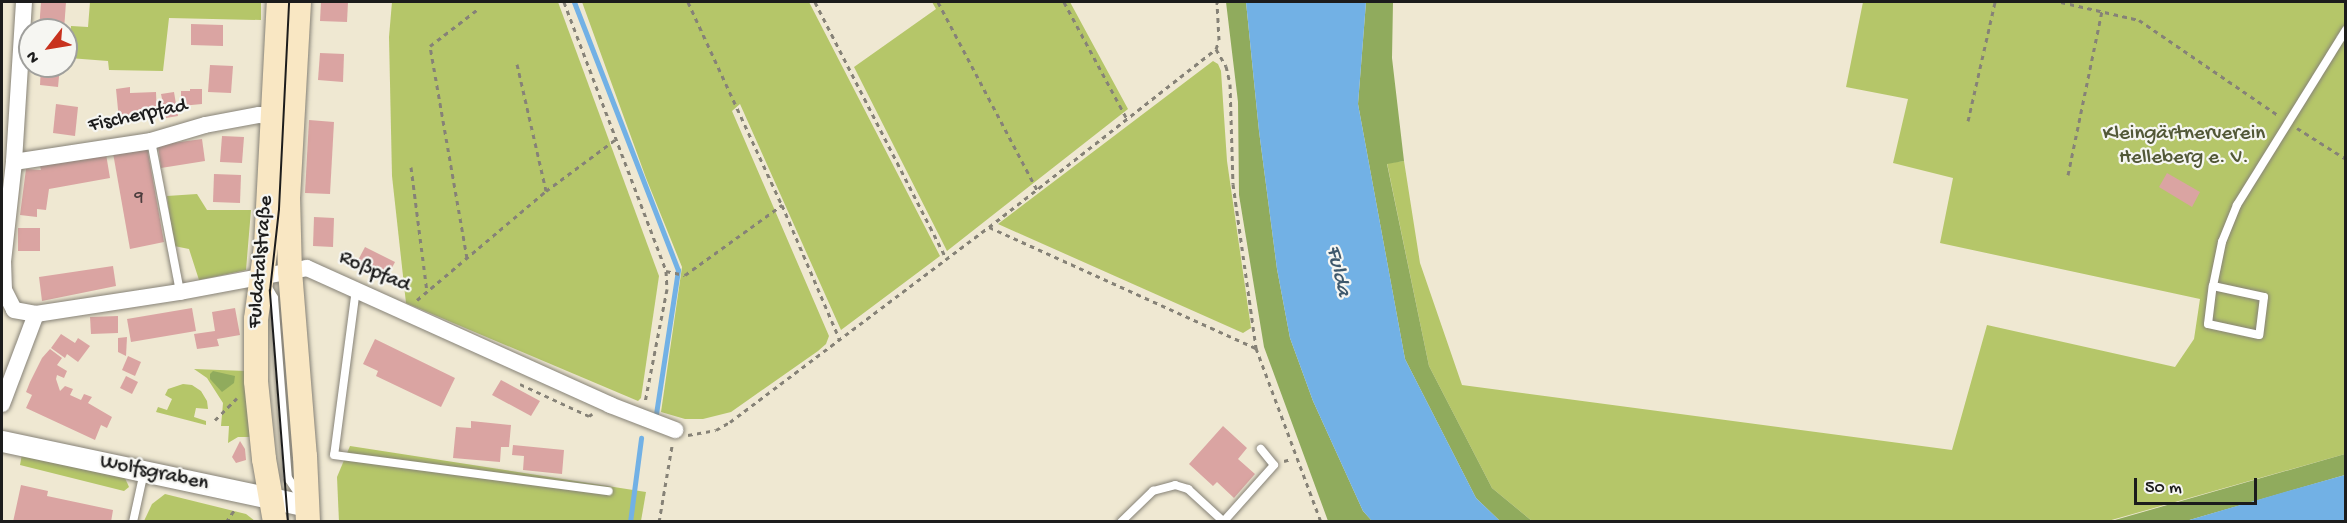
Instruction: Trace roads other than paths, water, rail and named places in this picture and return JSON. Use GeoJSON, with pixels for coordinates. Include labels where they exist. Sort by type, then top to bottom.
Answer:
{"type":"FeatureCollection","features":[{"type":"Feature","properties":{"kind":"main road","name":"Fuldatalstraße"},"geometry":{"type":"LineString","coordinates":[[279,2],[266,246],[277,283],[306,456],[307,514]]}},
{"type":"Feature","properties":{"kind":"main road","name":"Fuldatalstraße"},"geometry":{"type":"LineString","coordinates":[[279,494],[256,381],[256,319],[277,283],[288,197],[299,2]]}},
{"type":"Feature","properties":{"kind":"street"},"geometry":{"type":"LineString","coordinates":[[2,404],[36,314],[14,310],[3,291],[3,261],[14,162],[24,2]]}},
{"type":"Feature","properties":{"kind":"street","name":"Fischerpfad"},"geometry":{"type":"LineString","coordinates":[[14,162],[150,141],[205,125],[272,116]]}},
{"type":"Feature","properties":{"kind":"street","name":"Roßpfad"},"geometry":{"type":"LineString","coordinates":[[36,314],[180,292],[277,283],[307,268],[675,430]]}},
{"type":"Feature","properties":{"kind":"street","name":"Wolfsgraben"},"geometry":{"type":"LineString","coordinates":[[2,441],[144,472],[279,494],[307,514]]}},
{"type":"Feature","properties":{"kind":"lane"},"geometry":{"type":"LineString","coordinates":[[2213,286],[2264,297],[2259,335],[2208,324],[2213,286],[2222,242],[2237,205],[2346,30]]}},
{"type":"Feature","properties":{"kind":"lane"},"geometry":{"type":"LineString","coordinates":[[150,141],[180,292]]}},
{"type":"Feature","properties":{"kind":"lane"},"geometry":{"type":"LineString","coordinates":[[356,289],[334,455],[609,492]]}},
{"type":"Feature","properties":{"kind":"lane"},"geometry":{"type":"LineString","coordinates":[[1121,522],[1153,491],[1175,485],[1188,489],[1224,521],[1274,465],[1261,449]]}},
{"type":"Feature","properties":{"kind":"lane"},"geometry":{"type":"LineString","coordinates":[[133,522],[144,472]]}},
{"type":"Feature","properties":{"kind":"water","name":"Fulda"},"geometry":{"type":"Polygon","coordinates":[[[1246,2],[1366,2],[1358,104],[1405,359],[1476,498],[1500,521],[1372,521],[1363,511],[1313,401],[1290,338],[1277,269],[1259,131],[1246,2]]]}},
{"type":"Feature","properties":{"kind":"water"},"geometry":{"type":"Polygon","coordinates":[[[2345,475],[2345,521],[2186,521],[2288,491],[2345,475]]]}},
{"type":"Feature","properties":{"kind":"waterway"},"geometry":{"type":"LineString","coordinates":[[574,2],[678,270],[656,413]]}},
{"type":"Feature","properties":{"kind":"waterway"},"geometry":{"type":"LineString","coordinates":[[630,522],[641,438]]}},
{"type":"Feature","properties":{"kind":"tram line"},"geometry":{"type":"LineString","coordinates":[[288,522],[270,291],[279,209],[289,2]]}},
{"type":"Feature","properties":{"kind":"park label","name":"Kleingärtnerverein Helleberg e. V."},"geometry":{"type":"Point","coordinates":[2184,147]}}]}
